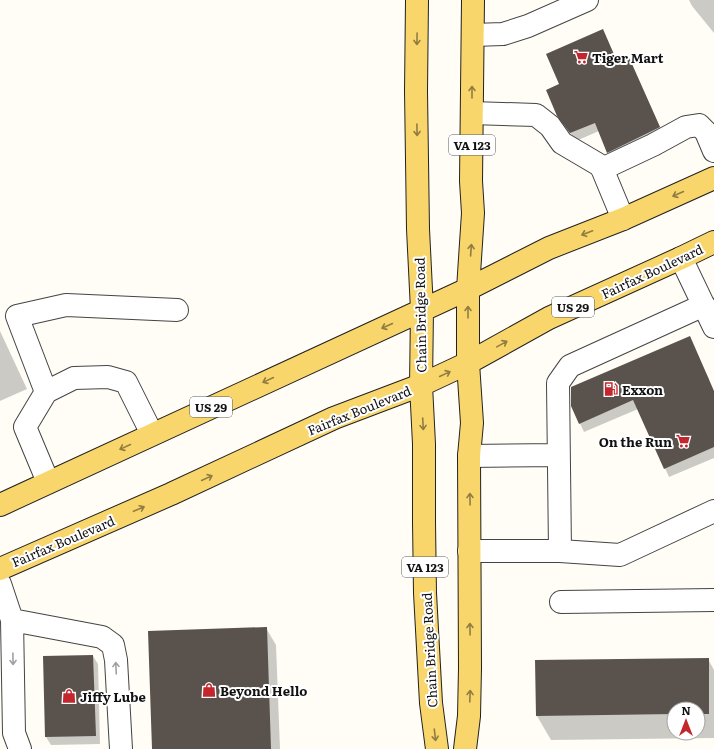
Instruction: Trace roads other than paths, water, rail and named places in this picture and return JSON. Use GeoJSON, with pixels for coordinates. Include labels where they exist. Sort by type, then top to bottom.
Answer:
{"type":"FeatureCollection","features":[{"type":"Feature","properties":{"kind":"main road","name":"Chain Bridge Road"},"geometry":{"type":"LineString","coordinates":[[417,0],[416,91],[418,229],[422,310],[421,385],[424,444],[425,593],[431,703],[437,749]]}},
{"type":"Feature","properties":{"kind":"main road","name":"VA 123"},"geometry":{"type":"LineString","coordinates":[[466,749],[469,716],[470,668],[469,456],[472,423],[468,363],[468,289],[473,214],[473,0]]}},
{"type":"Feature","properties":{"kind":"main road","name":"US 29"},"geometry":{"type":"LineString","coordinates":[[0,505],[468,289],[549,248],[623,219],[714,178]]}},
{"type":"Feature","properties":{"kind":"main road","name":"Fairfax Boulevard"},"geometry":{"type":"LineString","coordinates":[[0,569],[171,494],[334,418],[421,385],[468,363],[549,318],[714,242]]}},
{"type":"Feature","properties":{"kind":"lane"},"geometry":{"type":"LineString","coordinates":[[473,35],[503,34],[528,26],[587,0]]}},
{"type":"Feature","properties":{"kind":"lane"},"geometry":{"type":"LineString","coordinates":[[472,113],[536,115],[550,126],[562,143],[600,166],[623,219]]}},
{"type":"Feature","properties":{"kind":"lane"},"geometry":{"type":"LineString","coordinates":[[602,169],[653,145],[686,127],[699,125],[706,132],[714,151]]}},
{"type":"Feature","properties":{"kind":"lane"},"geometry":{"type":"LineString","coordinates":[[681,258],[714,327]]}},
{"type":"Feature","properties":{"kind":"lane"},"geometry":{"type":"LineString","coordinates":[[46,392],[17,316],[66,305],[176,310]]}},
{"type":"Feature","properties":{"kind":"lane"},"geometry":{"type":"LineString","coordinates":[[560,551],[558,383],[570,366],[704,305]]}},
{"type":"Feature","properties":{"kind":"lane"},"geometry":{"type":"LineString","coordinates":[[48,482],[24,427],[46,392],[74,378],[108,377],[126,382],[152,434]]}},
{"type":"Feature","properties":{"kind":"lane"},"geometry":{"type":"LineString","coordinates":[[469,456],[558,456]]}},
{"type":"Feature","properties":{"kind":"lane"},"geometry":{"type":"LineString","coordinates":[[469,551],[560,551],[620,555],[713,513]]}},
{"type":"Feature","properties":{"kind":"lane"},"geometry":{"type":"LineString","coordinates":[[0,584],[12,620],[14,733],[20,749]]}},
{"type":"Feature","properties":{"kind":"lane"},"geometry":{"type":"LineString","coordinates":[[561,602],[714,600]]}},
{"type":"Feature","properties":{"kind":"lane"},"geometry":{"type":"LineString","coordinates":[[12,620],[102,637],[113,645],[116,660],[121,749]]}},
{"type":"Feature","properties":{"kind":"place","name":"Tiger Mart"},"geometry":{"type":"Point","coordinates":[581,57]}},
{"type":"Feature","properties":{"kind":"place","name":"Exxon"},"geometry":{"type":"Point","coordinates":[611,389]}},
{"type":"Feature","properties":{"kind":"place","name":"On the Run"},"geometry":{"type":"Point","coordinates":[683,441]}},
{"type":"Feature","properties":{"kind":"place","name":"Beyond Hello"},"geometry":{"type":"Point","coordinates":[209,690]}},
{"type":"Feature","properties":{"kind":"place","name":"Jiffy Lube"},"geometry":{"type":"Point","coordinates":[69,696]}}]}
